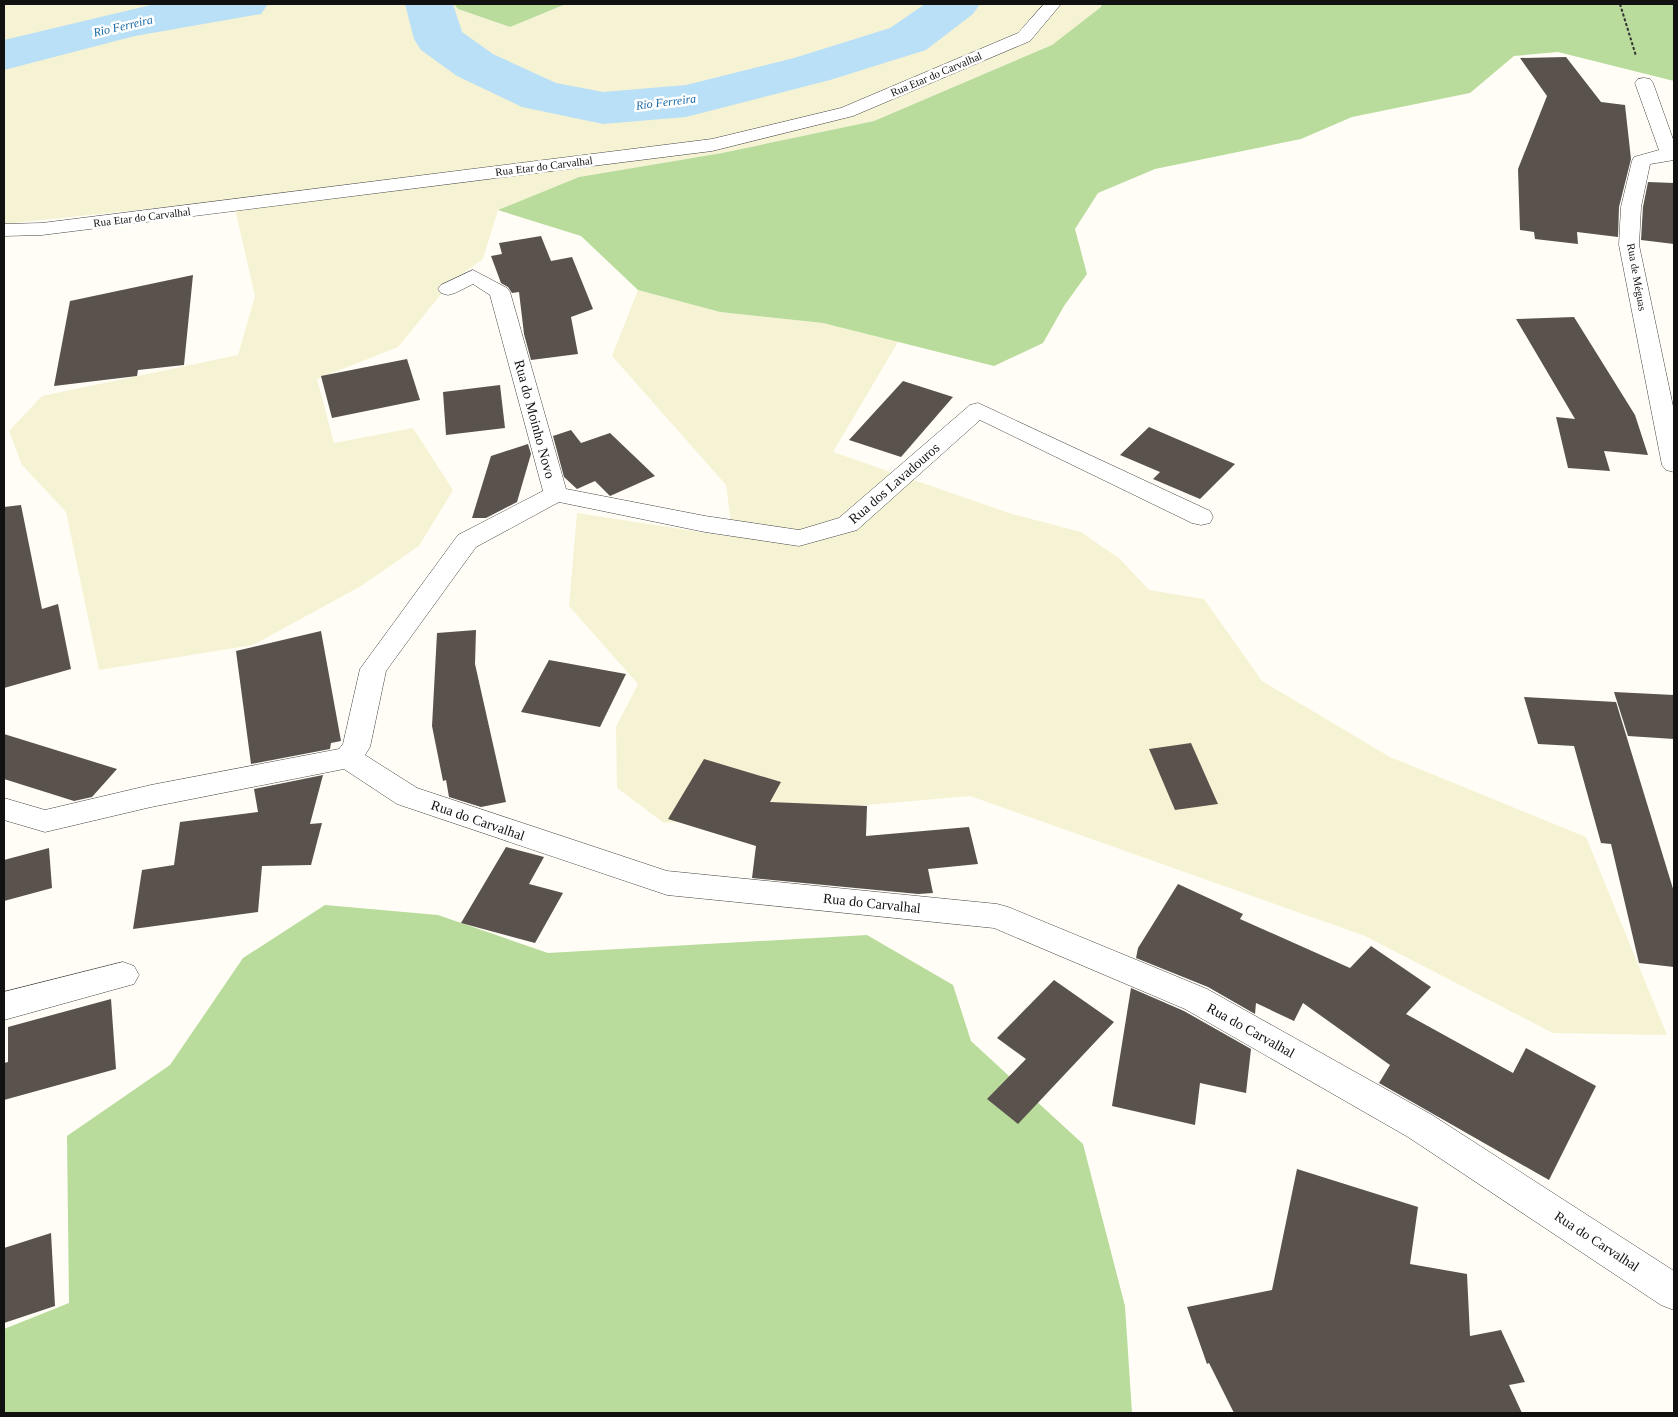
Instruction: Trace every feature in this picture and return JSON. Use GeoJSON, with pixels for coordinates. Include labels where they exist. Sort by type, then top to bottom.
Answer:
{"type":"FeatureCollection","features":[{"type":"Feature","properties":{"kind":"street","name":"Rua Etar do Carvalhal"},"geometry":{"type":"LineString","coordinates":[[4,230],[42,229],[712,144],[847,112],[1024,37],[1053,4]]}},
{"type":"Feature","properties":{"kind":"street","name":"Rua de Méguas"},"geometry":{"type":"LineString","coordinates":[[1644,83],[1672,154],[1641,162],[1631,207],[1629,245],[1674,465]]}},
{"type":"Feature","properties":{"kind":"street","name":"Rua do Moinho Novo"},"geometry":{"type":"LineString","coordinates":[[348,758],[356,747],[373,669],[467,541],[556,494],[500,292],[473,276],[448,289]]}},
{"type":"Feature","properties":{"kind":"street","name":"Rua dos Lavadouros"},"geometry":{"type":"LineString","coordinates":[[556,494],[705,524],[799,538],[848,524],[978,410],[1201,517]]}},
{"type":"Feature","properties":{"kind":"street"},"geometry":{"type":"LineString","coordinates":[[6,814],[45,821],[151,796],[348,758]]}},
{"type":"Feature","properties":{"kind":"street","name":"Rua do Carvalhal"},"geometry":{"type":"LineString","coordinates":[[348,758],[407,796],[667,883],[997,916],[1196,999],[1420,1126],[1674,1292]]}},
{"type":"Feature","properties":{"kind":"street"},"geometry":{"type":"LineString","coordinates":[[4,1006],[123,974]]}},
{"type":"Feature","properties":{"kind":"path"},"geometry":{"type":"LineString","coordinates":[[1620,4],[1644,83]]}},
{"type":"Feature","properties":{"kind":"shaded area"},"geometry":{"type":"Polygon","coordinates":[[[4,4],[454,4],[458,9],[510,27],[566,4],[1102,4],[1101,7],[1052,45],[874,121],[722,153],[579,177],[498,210],[483,259],[452,281],[398,347],[317,379],[334,443],[413,428],[453,490],[419,546],[361,586],[253,645],[99,670],[66,512],[22,465],[9,431],[42,396],[238,355],[255,296],[233,200],[4,224],[4,4]]]}},
{"type":"Feature","properties":{"kind":"shaded area"},"geometry":{"type":"Polygon","coordinates":[[[638,290],[720,312],[823,323],[898,342],[833,452],[1012,514],[1081,532],[1120,559],[1149,590],[1204,599],[1262,681],[1390,757],[1586,837],[1667,1035],[1553,1033],[1365,936],[970,796],[664,823],[617,788],[616,727],[638,684],[569,606],[577,513],[733,537],[726,485],[612,356],[638,290]]]}},
{"type":"Feature","properties":{"kind":"green space"},"geometry":{"type":"Polygon","coordinates":[[[454,4],[566,4],[510,27],[458,9],[454,4]]]}},
{"type":"Feature","properties":{"kind":"green space"},"geometry":{"type":"Polygon","coordinates":[[[1102,4],[1674,4],[1674,81],[1558,52],[1514,56],[1470,93],[1352,117],[1301,139],[1155,169],[1098,193],[1075,229],[1087,274],[1064,306],[1043,343],[994,366],[823,323],[720,312],[638,290],[581,236],[498,210],[579,177],[722,153],[874,121],[1052,45],[1101,7],[1102,4]]]}},
{"type":"Feature","properties":{"kind":"green space"},"geometry":{"type":"Polygon","coordinates":[[[325,905],[438,915],[548,953],[867,935],[953,985],[971,1041],[1083,1144],[1125,1306],[1132,1413],[4,1413],[4,1329],[69,1303],[67,1136],[170,1065],[243,958],[325,905]]]}},
{"type":"Feature","properties":{"kind":"building"},"geometry":{"type":"Polygon","coordinates":[[[1566,57],[1601,102],[1625,105],[1631,159],[1619,207],[1618,237],[1577,232],[1578,244],[1535,239],[1534,232],[1520,230],[1518,169],[1547,96],[1520,58],[1566,57]]]}},
{"type":"Feature","properties":{"kind":"building"},"geometry":{"type":"Polygon","coordinates":[[[1648,182],[1674,183],[1674,244],[1641,240],[1643,207],[1648,182]]]}},
{"type":"Feature","properties":{"kind":"building"},"geometry":{"type":"Polygon","coordinates":[[[541,236],[551,261],[572,257],[593,309],[571,317],[578,354],[531,360],[524,334],[519,292],[512,293],[508,287],[501,283],[491,256],[502,254],[499,243],[541,236]]]}},
{"type":"Feature","properties":{"kind":"building"},"geometry":{"type":"Polygon","coordinates":[[[193,275],[184,365],[138,370],[137,376],[54,386],[70,301],[193,275]]]}},
{"type":"Feature","properties":{"kind":"building"},"geometry":{"type":"Polygon","coordinates":[[[1574,317],[1635,415],[1648,455],[1604,451],[1610,471],[1568,468],[1556,417],[1575,419],[1516,319],[1574,317]]]}},
{"type":"Feature","properties":{"kind":"building"},"geometry":{"type":"Polygon","coordinates":[[[407,359],[420,400],[332,418],[321,376],[407,359]]]}},
{"type":"Feature","properties":{"kind":"building"},"geometry":{"type":"Polygon","coordinates":[[[903,381],[953,397],[901,457],[849,440],[903,381]]]}},
{"type":"Feature","properties":{"kind":"building"},"geometry":{"type":"Polygon","coordinates":[[[500,385],[505,428],[446,435],[443,392],[500,385]]]}},
{"type":"Feature","properties":{"kind":"building"},"geometry":{"type":"Polygon","coordinates":[[[1149,427],[1235,464],[1200,499],[1153,479],[1160,472],[1120,455],[1149,427]]]}},
{"type":"Feature","properties":{"kind":"building"},"geometry":{"type":"Polygon","coordinates":[[[571,430],[581,443],[610,433],[655,476],[610,496],[595,481],[577,489],[564,477],[553,436],[571,430]]]}},
{"type":"Feature","properties":{"kind":"building"},"geometry":{"type":"Polygon","coordinates":[[[528,444],[531,454],[517,502],[486,518],[472,518],[491,456],[528,444]]]}},
{"type":"Feature","properties":{"kind":"building"},"geometry":{"type":"Polygon","coordinates":[[[21,505],[42,609],[58,604],[71,669],[4,688],[4,507],[21,505]]]}},
{"type":"Feature","properties":{"kind":"building"},"geometry":{"type":"Polygon","coordinates":[[[476,630],[475,664],[506,802],[481,807],[449,797],[446,780],[443,781],[432,726],[437,633],[476,630]]]}},
{"type":"Feature","properties":{"kind":"building"},"geometry":{"type":"Polygon","coordinates":[[[321,631],[341,741],[331,743],[330,749],[251,764],[236,651],[321,631]]]}},
{"type":"Feature","properties":{"kind":"building"},"geometry":{"type":"Polygon","coordinates":[[[549,660],[626,674],[600,727],[521,712],[549,660]]]}},
{"type":"Feature","properties":{"kind":"building"},"geometry":{"type":"Polygon","coordinates":[[[1614,692],[1674,695],[1674,739],[1628,736],[1614,692]]]}},
{"type":"Feature","properties":{"kind":"building"},"geometry":{"type":"Polygon","coordinates":[[[1524,697],[1616,702],[1674,892],[1674,967],[1639,963],[1611,844],[1601,843],[1574,746],[1538,744],[1524,697]]]}},
{"type":"Feature","properties":{"kind":"building"},"geometry":{"type":"Polygon","coordinates":[[[4,734],[117,769],[92,797],[74,801],[4,779],[4,734]]]}},
{"type":"Feature","properties":{"kind":"building"},"geometry":{"type":"Polygon","coordinates":[[[1191,743],[1218,804],[1175,810],[1149,749],[1191,743]]]}},
{"type":"Feature","properties":{"kind":"building"},"geometry":{"type":"Polygon","coordinates":[[[704,759],[781,782],[770,802],[867,806],[866,836],[969,827],[978,864],[928,869],[933,893],[918,894],[752,878],[756,846],[668,819],[704,759]]]}},
{"type":"Feature","properties":{"kind":"building"},"geometry":{"type":"Polygon","coordinates":[[[323,775],[310,824],[322,823],[311,865],[262,866],[258,912],[133,929],[142,870],[174,865],[180,822],[258,812],[254,789],[323,775]]]}},
{"type":"Feature","properties":{"kind":"building"},"geometry":{"type":"Polygon","coordinates":[[[506,847],[544,857],[529,884],[563,893],[535,943],[461,923],[506,847]]]}},
{"type":"Feature","properties":{"kind":"building"},"geometry":{"type":"Polygon","coordinates":[[[49,848],[52,888],[4,901],[4,860],[49,848]]]}},
{"type":"Feature","properties":{"kind":"building"},"geometry":{"type":"Polygon","coordinates":[[[1178,884],[1243,914],[1240,919],[1350,968],[1371,946],[1431,987],[1406,1014],[1513,1073],[1526,1048],[1596,1086],[1549,1180],[1379,1083],[1390,1065],[1303,1003],[1294,1021],[1256,1003],[1255,1014],[1208,987],[1136,958],[1138,948],[1178,884]]]}},
{"type":"Feature","properties":{"kind":"building"},"geometry":{"type":"Polygon","coordinates":[[[1054,980],[1114,1022],[1018,1124],[987,1099],[1026,1059],[997,1038],[1054,980]]]}},
{"type":"Feature","properties":{"kind":"building"},"geometry":{"type":"Polygon","coordinates":[[[1131,988],[1184,1011],[1251,1049],[1246,1093],[1200,1083],[1195,1125],[1112,1106],[1131,988]]]}},
{"type":"Feature","properties":{"kind":"building"},"geometry":{"type":"Polygon","coordinates":[[[111,999],[116,1069],[4,1100],[4,1063],[8,1062],[8,1027],[111,999]]]}},
{"type":"Feature","properties":{"kind":"building"},"geometry":{"type":"Polygon","coordinates":[[[1297,1169],[1418,1207],[1410,1264],[1467,1274],[1470,1336],[1501,1330],[1525,1382],[1509,1385],[1522,1413],[1234,1413],[1209,1363],[1207,1364],[1187,1307],[1272,1290],[1297,1169]]]}},
{"type":"Feature","properties":{"kind":"building"},"geometry":{"type":"Polygon","coordinates":[[[51,1233],[55,1306],[4,1323],[4,1248],[51,1233]]]}},
{"type":"Feature","properties":{"kind":"waterway","name":"Rio Ferreira"},"geometry":{"type":"LineString","coordinates":[[4,55],[133,22],[244,4]]}},
{"type":"Feature","properties":{"kind":"waterway","name":"Rio Ferreira"},"geometry":{"type":"LineString","coordinates":[[429,4],[439,39],[475,65],[541,96],[603,108],[686,101],[812,69],[908,39],[956,4]]}}]}
